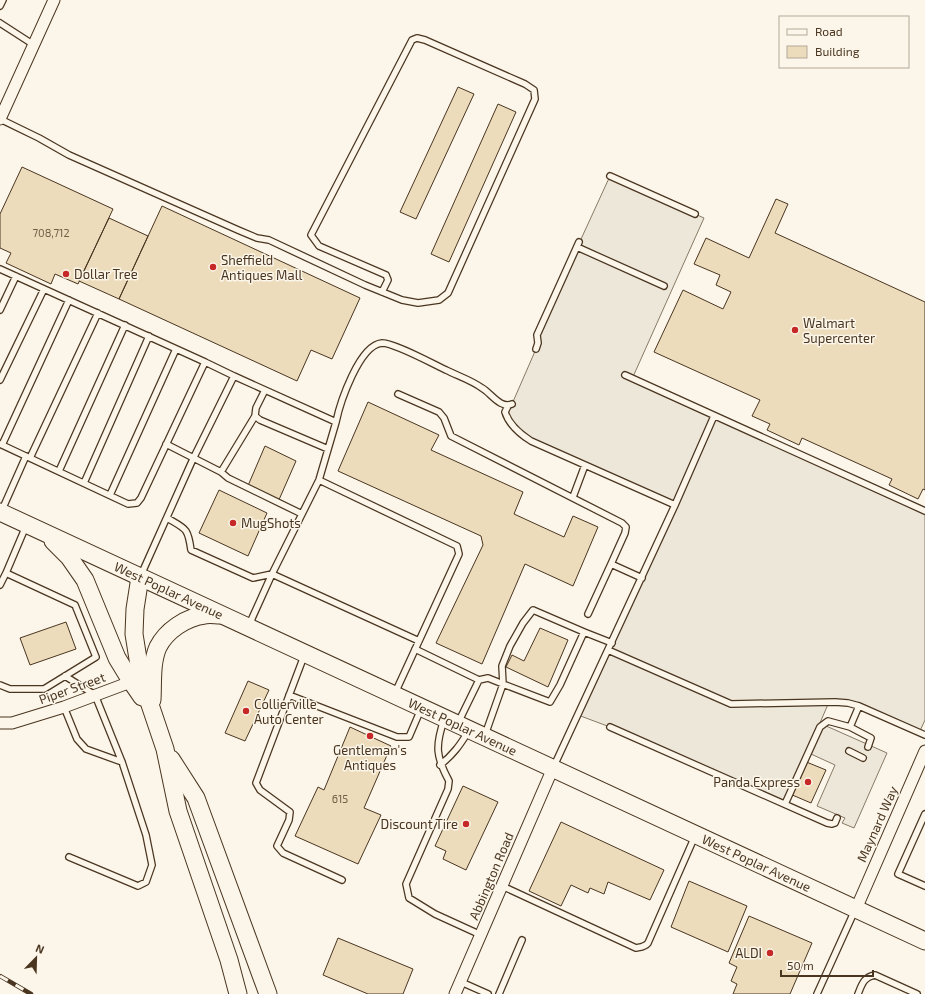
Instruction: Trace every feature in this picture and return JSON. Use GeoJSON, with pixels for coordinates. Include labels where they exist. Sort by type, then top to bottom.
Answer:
{"type":"FeatureCollection","features":[{"type":"Feature","properties":{"kind":"main road","name":"West Poplar Avenue"},"geometry":{"type":"LineString","coordinates":[[0,512],[925,941]]}},
{"type":"Feature","properties":{"kind":"main road"},"geometry":{"type":"LineString","coordinates":[[46,533],[69,557],[85,580],[117,658],[142,677]]}},
{"type":"Feature","properties":{"kind":"main road"},"geometry":{"type":"LineString","coordinates":[[140,577],[135,609],[134,634],[142,677],[165,749],[178,811],[229,960],[238,994]]}},
{"type":"Feature","properties":{"kind":"main road"},"geometry":{"type":"LineString","coordinates":[[142,677],[158,648],[168,633],[174,628],[190,619],[205,615],[223,616]]}},
{"type":"Feature","properties":{"kind":"main road"},"geometry":{"type":"LineString","coordinates":[[165,749],[196,798],[268,994]]}},
{"type":"Feature","properties":{"kind":"street"},"geometry":{"type":"LineString","coordinates":[[0,119],[54,0]]}},
{"type":"Feature","properties":{"kind":"street","name":"Piper Street"},"geometry":{"type":"LineString","coordinates":[[0,723],[12,723],[64,707],[142,677]]}},
{"type":"Feature","properties":{"kind":"street","name":"Maynard Way"},"geometry":{"type":"LineString","coordinates":[[856,909],[925,752]]}},
{"type":"Feature","properties":{"kind":"street","name":"Abbington Road"},"geometry":{"type":"LineString","coordinates":[[455,994],[553,768]]}},
{"type":"Feature","properties":{"kind":"lane"},"geometry":{"type":"LineString","coordinates":[[0,6],[3,0]]}},
{"type":"Feature","properties":{"kind":"lane"},"geometry":{"type":"LineString","coordinates":[[0,23],[34,45]]}},
{"type":"Feature","properties":{"kind":"lane"},"geometry":{"type":"LineString","coordinates":[[0,119],[69,154],[150,191],[257,238],[269,240],[382,292],[402,300],[418,303],[439,300],[448,293],[535,99],[534,90],[524,84],[425,40],[417,38],[412,40],[311,235],[319,246],[386,275],[388,280],[382,292]]}},
{"type":"Feature","properties":{"kind":"lane"},"geometry":{"type":"LineString","coordinates":[[610,176],[695,214]]}},
{"type":"Feature","properties":{"kind":"lane"},"geometry":{"type":"LineString","coordinates":[[536,349],[538,343],[537,335],[578,245],[664,286]]}},
{"type":"Feature","properties":{"kind":"lane"},"geometry":{"type":"LineString","coordinates":[[0,269],[336,422]]}},
{"type":"Feature","properties":{"kind":"lane"},"geometry":{"type":"LineString","coordinates":[[0,310],[16,276]]}},
{"type":"Feature","properties":{"kind":"lane"},"geometry":{"type":"LineString","coordinates":[[0,380],[44,289]]}},
{"type":"Feature","properties":{"kind":"lane"},"geometry":{"type":"LineString","coordinates":[[69,300],[1,444],[128,504],[137,503],[141,498],[205,362]]}},
{"type":"Feature","properties":{"kind":"lane"},"geometry":{"type":"LineString","coordinates":[[0,512],[98,313]]}},
{"type":"Feature","properties":{"kind":"lane"},"geometry":{"type":"LineString","coordinates":[[59,471],[125,325]]}},
{"type":"Feature","properties":{"kind":"lane"},"geometry":{"type":"LineString","coordinates":[[84,483],[149,336]]}},
{"type":"Feature","properties":{"kind":"lane"},"geometry":{"type":"LineString","coordinates":[[248,627],[272,574],[320,480],[340,404],[358,363],[369,350],[382,343],[397,347],[483,388],[502,404],[511,424],[523,436],[675,505]]}},
{"type":"Feature","properties":{"kind":"lane"},"geometry":{"type":"LineString","coordinates":[[110,495],[176,348]]}},
{"type":"Feature","properties":{"kind":"lane"},"geometry":{"type":"LineString","coordinates":[[625,375],[925,511]]}},
{"type":"Feature","properties":{"kind":"lane"},"geometry":{"type":"LineString","coordinates":[[140,577],[193,459],[234,376]]}},
{"type":"Feature","properties":{"kind":"lane"},"geometry":{"type":"LineString","coordinates":[[221,472],[255,416],[256,408],[265,390]]}},
{"type":"Feature","properties":{"kind":"lane"},"geometry":{"type":"LineString","coordinates":[[398,394],[439,412],[444,418],[451,436],[622,522],[626,527],[625,533],[588,614]]}},
{"type":"Feature","properties":{"kind":"lane"},"geometry":{"type":"LineString","coordinates":[[502,404],[510,405],[506,412]]}},
{"type":"Feature","properties":{"kind":"lane"},"geometry":{"type":"LineString","coordinates":[[255,416],[260,420],[328,449]]}},
{"type":"Feature","properties":{"kind":"lane"},"geometry":{"type":"LineString","coordinates":[[553,768],[642,578],[714,416]]}},
{"type":"Feature","properties":{"kind":"lane"},"geometry":{"type":"LineString","coordinates":[[166,444],[221,472],[228,478],[302,514]]}},
{"type":"Feature","properties":{"kind":"lane"},"geometry":{"type":"LineString","coordinates":[[573,497],[585,465]]}},
{"type":"Feature","properties":{"kind":"lane"},"geometry":{"type":"LineString","coordinates":[[320,480],[457,546],[459,554],[394,695]]}},
{"type":"Feature","properties":{"kind":"lane"},"geometry":{"type":"LineString","coordinates":[[167,518],[185,528],[189,536],[191,550],[253,578],[272,574],[419,641]]}},
{"type":"Feature","properties":{"kind":"lane"},"geometry":{"type":"LineString","coordinates":[[0,585],[27,524]]}},
{"type":"Feature","properties":{"kind":"lane"},"geometry":{"type":"LineString","coordinates":[[611,564],[642,578]]}},
{"type":"Feature","properties":{"kind":"lane"},"geometry":{"type":"LineString","coordinates":[[0,685],[10,689],[44,690],[96,657],[75,604],[6,573]]}},
{"type":"Feature","properties":{"kind":"lane"},"geometry":{"type":"LineString","coordinates":[[481,935],[435,914],[409,898],[406,884],[448,788],[449,781],[440,765],[438,738],[464,727],[503,684],[502,666],[510,646],[523,623],[533,610],[612,643]]}},
{"type":"Feature","properties":{"kind":"lane"},"geometry":{"type":"LineString","coordinates":[[415,649],[479,680],[488,678],[550,702],[560,685],[584,632]]}},
{"type":"Feature","properties":{"kind":"lane"},"geometry":{"type":"LineString","coordinates":[[608,650],[731,704],[848,703],[859,706],[925,735]]}},
{"type":"Feature","properties":{"kind":"lane"},"geometry":{"type":"LineString","coordinates":[[305,654],[256,783],[260,790],[290,812],[289,820],[276,846],[283,853],[342,880]]}},
{"type":"Feature","properties":{"kind":"lane"},"geometry":{"type":"LineString","coordinates":[[65,676],[95,694],[122,762],[146,835],[152,865],[146,882],[138,886],[69,857]]}},
{"type":"Feature","properties":{"kind":"lane"},"geometry":{"type":"LineString","coordinates":[[440,765],[451,757],[459,748],[479,680]]}},
{"type":"Feature","properties":{"kind":"lane"},"geometry":{"type":"LineString","coordinates":[[289,695],[397,737],[409,737],[422,708]]}},
{"type":"Feature","properties":{"kind":"lane"},"geometry":{"type":"LineString","coordinates":[[850,727],[859,706]]}},
{"type":"Feature","properties":{"kind":"lane"},"geometry":{"type":"LineString","coordinates":[[64,707],[77,739],[86,748],[122,762]]}},
{"type":"Feature","properties":{"kind":"lane"},"geometry":{"type":"LineString","coordinates":[[785,804],[820,727],[828,721],[850,727],[871,738],[868,747]]}},
{"type":"Feature","properties":{"kind":"lane"},"geometry":{"type":"LineString","coordinates":[[610,727],[832,824],[835,823],[837,818]]}},
{"type":"Feature","properties":{"kind":"lane"},"geometry":{"type":"LineString","coordinates":[[849,751],[864,758]]}},
{"type":"Feature","properties":{"kind":"lane"},"geometry":{"type":"LineString","coordinates":[[925,814],[898,874],[925,886]]}},
{"type":"Feature","properties":{"kind":"lane"},"geometry":{"type":"LineString","coordinates":[[502,886],[636,948],[646,946],[695,835]]}},
{"type":"Feature","properties":{"kind":"lane"},"geometry":{"type":"LineString","coordinates":[[817,994],[856,909]]}},
{"type":"Feature","properties":{"kind":"lane"},"geometry":{"type":"LineString","coordinates":[[499,994],[522,940]]}},
{"type":"Feature","properties":{"kind":"lane"},"geometry":{"type":"LineString","coordinates":[[858,994],[864,979],[875,975],[917,994]]}},
{"type":"Feature","properties":{"kind":"lane"},"geometry":{"type":"LineString","coordinates":[[461,982],[488,994]]}},
{"type":"Feature","properties":{"kind":"shaded area"},"geometry":{"type":"Polygon","coordinates":[[[610,176],[704,218],[632,379],[925,509],[925,720],[919,733],[859,706],[829,702],[785,804],[610,727],[578,715],[675,505],[531,441],[507,416],[508,406],[512,404],[536,349],[537,335],[610,176]]]}},
{"type":"Feature","properties":{"kind":"shaded area"},"geometry":{"type":"Polygon","coordinates":[[[824,725],[887,753],[854,828],[842,823],[845,818],[817,806],[835,765],[811,754],[824,725]]]}},
{"type":"Feature","properties":{"kind":"building"},"geometry":{"type":"Polygon","coordinates":[[[458,87],[474,94],[416,219],[400,212],[458,87]]]}},
{"type":"Feature","properties":{"kind":"building"},"geometry":{"type":"Polygon","coordinates":[[[498,104],[516,112],[449,262],[431,254],[498,104]]]}},
{"type":"Feature","properties":{"kind":"building"},"geometry":{"type":"Polygon","coordinates":[[[22,167],[113,209],[78,284],[55,274],[51,284],[6,263],[11,253],[0,248],[0,214],[22,167]]]}},
{"type":"Feature","properties":{"kind":"building","name":"Walmart Supercenter"},"geometry":{"type":"Polygon","coordinates":[[[776,199],[788,204],[775,233],[925,302],[925,490],[923,489],[918,499],[889,485],[892,479],[802,438],[799,445],[767,430],[770,424],[752,416],[760,400],[654,352],[683,290],[723,309],[731,292],[716,285],[720,275],[694,264],[706,238],[749,258],[776,199]]]}},
{"type":"Feature","properties":{"kind":"building","name":"Sheffield Antiques Mall"},"geometry":{"type":"Polygon","coordinates":[[[162,206],[360,298],[332,359],[311,350],[297,381],[119,299],[162,206]]]}},
{"type":"Feature","properties":{"kind":"building"},"geometry":{"type":"Polygon","coordinates":[[[109,218],[148,236],[119,299],[79,281],[109,218]]]}},
{"type":"Feature","properties":{"kind":"building"},"geometry":{"type":"Polygon","coordinates":[[[368,402],[439,435],[431,450],[523,492],[514,514],[564,537],[573,516],[598,527],[573,586],[525,564],[482,664],[436,643],[483,545],[481,536],[338,471],[368,402]]]}},
{"type":"Feature","properties":{"kind":"building"},"geometry":{"type":"Polygon","coordinates":[[[265,446],[296,461],[278,502],[247,488],[265,446]]]}},
{"type":"Feature","properties":{"kind":"building","name":"MugShots"},"geometry":{"type":"Polygon","coordinates":[[[219,490],[267,513],[248,556],[199,533],[219,490]]]}},
{"type":"Feature","properties":{"kind":"building"},"geometry":{"type":"Polygon","coordinates":[[[66,622],[76,649],[30,665],[20,638],[66,622]]]}},
{"type":"Feature","properties":{"kind":"building"},"geometry":{"type":"Polygon","coordinates":[[[540,628],[568,640],[548,687],[506,667],[512,655],[524,661],[540,628]]]}},
{"type":"Feature","properties":{"kind":"building","name":"Collierville Auto Center"},"geometry":{"type":"Polygon","coordinates":[[[248,681],[269,690],[245,741],[225,733],[248,681]]]}},
{"type":"Feature","properties":{"kind":"building"},"geometry":{"type":"Polygon","coordinates":[[[350,727],[391,746],[364,808],[381,815],[358,864],[295,836],[318,787],[324,790],[350,727]]]}},
{"type":"Feature","properties":{"kind":"building","name":"Panda Express"},"geometry":{"type":"Polygon","coordinates":[[[804,761],[826,770],[811,803],[790,794],[804,761]]]}},
{"type":"Feature","properties":{"kind":"building","name":"Discount Tire"},"geometry":{"type":"Polygon","coordinates":[[[463,786],[498,802],[466,870],[443,859],[446,851],[435,846],[463,786]]]}},
{"type":"Feature","properties":{"kind":"building"},"geometry":{"type":"Polygon","coordinates":[[[561,822],[664,870],[650,900],[608,882],[604,894],[590,888],[588,893],[571,885],[561,906],[529,891],[561,822]]]}},
{"type":"Feature","properties":{"kind":"building"},"geometry":{"type":"Polygon","coordinates":[[[689,881],[747,906],[728,952],[671,927],[689,881]]]}},
{"type":"Feature","properties":{"kind":"building","name":"ALDI"},"geometry":{"type":"Polygon","coordinates":[[[749,916],[812,943],[790,994],[733,994],[737,984],[731,981],[737,967],[729,963],[749,916]]]}},
{"type":"Feature","properties":{"kind":"building"},"geometry":{"type":"Polygon","coordinates":[[[338,938],[413,969],[403,994],[368,994],[323,975],[338,938]]]}},
{"type":"Feature","properties":{"kind":"railway"},"geometry":{"type":"LineString","coordinates":[[0,976],[31,994]]}},
{"type":"Feature","properties":{"kind":"place","name":"Sheffield Antiques Mall"},"geometry":{"type":"Point","coordinates":[213,267]}},
{"type":"Feature","properties":{"kind":"place","name":"Dollar Tree"},"geometry":{"type":"Point","coordinates":[66,274]}},
{"type":"Feature","properties":{"kind":"place","name":"Walmart Supercenter"},"geometry":{"type":"Point","coordinates":[795,330]}},
{"type":"Feature","properties":{"kind":"place","name":"MugShots"},"geometry":{"type":"Point","coordinates":[233,523]}},
{"type":"Feature","properties":{"kind":"place","name":"Collierville Auto Center"},"geometry":{"type":"Point","coordinates":[246,711]}},
{"type":"Feature","properties":{"kind":"place","name":"Gentleman's Antiques"},"geometry":{"type":"Point","coordinates":[370,736]}},
{"type":"Feature","properties":{"kind":"place","name":"Panda Express"},"geometry":{"type":"Point","coordinates":[808,782]}},
{"type":"Feature","properties":{"kind":"place","name":"Discount Tire"},"geometry":{"type":"Point","coordinates":[466,824]}},
{"type":"Feature","properties":{"kind":"place","name":"ALDI"},"geometry":{"type":"Point","coordinates":[770,953]}}]}
